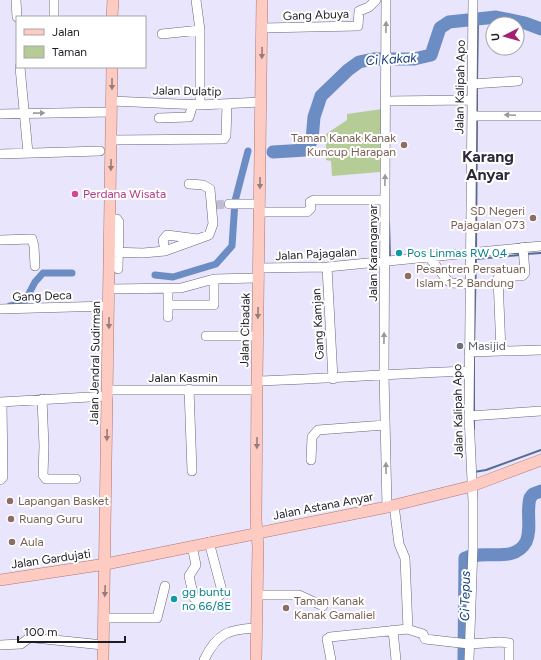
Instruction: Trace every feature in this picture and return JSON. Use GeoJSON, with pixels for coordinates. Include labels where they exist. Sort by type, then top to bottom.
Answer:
{"type":"FeatureCollection","features":[{"type":"Feature","properties":{"kind":"main road"},"geometry":{"type":"LineString","coordinates":[[112,0],[112,16]]}},
{"type":"Feature","properties":{"kind":"main road","name":"Jalan Cibadak"},"geometry":{"type":"LineString","coordinates":[[256,660],[258,595],[257,386],[262,0]]}},
{"type":"Feature","properties":{"kind":"main road","name":"Jalan Jendral Sudirman"},"geometry":{"type":"LineString","coordinates":[[103,660],[106,564],[109,289],[114,252],[110,219],[112,68]]}},
{"type":"Feature","properties":{"kind":"main road","name":"Jalan Astana Anyar"},"geometry":{"type":"LineString","coordinates":[[106,564],[257,532],[391,506],[472,486],[541,460]]}},
{"type":"Feature","properties":{"kind":"main road","name":"Jalan Gardujati"},"geometry":{"type":"LineString","coordinates":[[0,580],[106,564]]}},
{"type":"Feature","properties":{"kind":"street"},"geometry":{"type":"LineString","coordinates":[[16,0],[17,16]]}},
{"type":"Feature","properties":{"kind":"street"},"geometry":{"type":"LineString","coordinates":[[54,0],[54,16]]}},
{"type":"Feature","properties":{"kind":"street"},"geometry":{"type":"LineString","coordinates":[[159,118],[189,117],[196,105],[200,30],[196,0]]}},
{"type":"Feature","properties":{"kind":"street","name":"Gang Abuya"},"geometry":{"type":"LineString","coordinates":[[262,28],[358,26],[359,11],[369,7],[376,0]]}},
{"type":"Feature","properties":{"kind":"street","name":"Jalan Karanganyar"},"geometry":{"type":"LineString","coordinates":[[386,0],[385,425],[391,506],[399,544],[405,558],[407,630]]}},
{"type":"Feature","properties":{"kind":"street","name":"Jalan Kalipah Apo"},"geometry":{"type":"LineString","coordinates":[[469,660],[467,644],[474,548],[469,416],[469,252],[476,116],[471,100],[476,84],[472,27],[473,0]]}},
{"type":"Feature","properties":{"kind":"street"},"geometry":{"type":"LineString","coordinates":[[162,34],[200,30]]}},
{"type":"Feature","properties":{"kind":"street"},"geometry":{"type":"LineString","coordinates":[[20,68],[28,153]]}},
{"type":"Feature","properties":{"kind":"street"},"geometry":{"type":"LineString","coordinates":[[476,84],[518,81]]}},
{"type":"Feature","properties":{"kind":"street"},"geometry":{"type":"LineString","coordinates":[[386,101],[471,100]]}},
{"type":"Feature","properties":{"kind":"street","name":"Jalan Dulatip"},"geometry":{"type":"LineString","coordinates":[[0,114],[112,106],[196,105],[261,102]]}},
{"type":"Feature","properties":{"kind":"street"},"geometry":{"type":"LineString","coordinates":[[111,140],[224,139],[226,136],[227,104]]}},
{"type":"Feature","properties":{"kind":"street"},"geometry":{"type":"LineString","coordinates":[[476,116],[541,116]]}},
{"type":"Feature","properties":{"kind":"street"},"geometry":{"type":"LineString","coordinates":[[0,154],[100,151]]}},
{"type":"Feature","properties":{"kind":"street"},"geometry":{"type":"LineString","coordinates":[[118,269],[114,252],[142,253],[165,251],[206,237],[211,232],[214,205],[212,193],[208,187],[189,184]]}},
{"type":"Feature","properties":{"kind":"street"},"geometry":{"type":"LineString","coordinates":[[235,204],[260,208],[307,212],[311,208],[310,202],[314,200],[385,200]]}},
{"type":"Feature","properties":{"kind":"street"},"geometry":{"type":"LineString","coordinates":[[165,251],[164,240],[167,235],[200,239]]}},
{"type":"Feature","properties":{"kind":"street"},"geometry":{"type":"LineString","coordinates":[[0,240],[32,239],[34,246],[35,266]]}},
{"type":"Feature","properties":{"kind":"street","name":"Jalan Pajagalan"},"geometry":{"type":"LineString","coordinates":[[109,289],[181,288],[214,279],[259,273],[541,246]]}},
{"type":"Feature","properties":{"kind":"street"},"geometry":{"type":"LineString","coordinates":[[501,351],[498,278],[500,276],[522,276],[526,273],[523,247]]}},
{"type":"Feature","properties":{"kind":"street"},"geometry":{"type":"LineString","coordinates":[[429,257],[451,283],[470,284]]}},
{"type":"Feature","properties":{"kind":"street","name":"Gang Kamjan"},"geometry":{"type":"LineString","coordinates":[[327,267],[333,379]]}},
{"type":"Feature","properties":{"kind":"street"},"geometry":{"type":"LineString","coordinates":[[168,305],[214,305],[214,279]]}},
{"type":"Feature","properties":{"kind":"street"},"geometry":{"type":"LineString","coordinates":[[168,288],[168,317]]}},
{"type":"Feature","properties":{"kind":"street","name":"Gang Deca"},"geometry":{"type":"LineString","coordinates":[[0,309],[109,306]]}},
{"type":"Feature","properties":{"kind":"street"},"geometry":{"type":"LineString","coordinates":[[206,336],[258,336]]}},
{"type":"Feature","properties":{"kind":"street"},"geometry":{"type":"LineString","coordinates":[[469,352],[541,350]]}},
{"type":"Feature","properties":{"kind":"street","name":"Jalan Kasmin"},"geometry":{"type":"LineString","coordinates":[[1,402],[108,393],[257,386],[384,374],[469,371]]}},
{"type":"Feature","properties":{"kind":"street"},"geometry":{"type":"LineString","coordinates":[[188,389],[192,471]]}},
{"type":"Feature","properties":{"kind":"street"},"geometry":{"type":"LineString","coordinates":[[42,399],[44,446],[43,475],[46,478],[76,479]]}},
{"type":"Feature","properties":{"kind":"street"},"geometry":{"type":"LineString","coordinates":[[0,480],[3,478],[1,402]]}},
{"type":"Feature","properties":{"kind":"street"},"geometry":{"type":"LineString","coordinates":[[469,416],[541,411]]}},
{"type":"Feature","properties":{"kind":"street"},"geometry":{"type":"LineString","coordinates":[[311,460],[312,437],[318,430],[385,425]]}},
{"type":"Feature","properties":{"kind":"street"},"geometry":{"type":"LineString","coordinates":[[209,542],[222,591],[216,598],[198,601],[194,598],[189,576],[196,565],[213,561]]}},
{"type":"Feature","properties":{"kind":"street"},"geometry":{"type":"LineString","coordinates":[[192,546],[196,565]]}},
{"type":"Feature","properties":{"kind":"street"},"geometry":{"type":"LineString","coordinates":[[104,618],[158,618],[165,586]]}},
{"type":"Feature","properties":{"kind":"street"},"geometry":{"type":"LineString","coordinates":[[258,595],[299,595],[323,606]]}},
{"type":"Feature","properties":{"kind":"street"},"geometry":{"type":"LineString","coordinates":[[204,660],[213,647],[228,631],[256,628]]}},
{"type":"Feature","properties":{"kind":"street"},"geometry":{"type":"LineString","coordinates":[[393,630],[396,660]]}},
{"type":"Feature","properties":{"kind":"street"},"geometry":{"type":"LineString","coordinates":[[331,660],[327,638],[393,630],[407,630],[423,634],[425,639],[467,644],[500,642],[509,644],[509,660]]}},
{"type":"Feature","properties":{"kind":"street"},"geometry":{"type":"LineString","coordinates":[[0,645],[21,644],[29,638],[103,645]]}},
{"type":"Feature","properties":{"kind":"green space"},"geometry":{"type":"Polygon","coordinates":[[[382,109],[380,172],[332,176],[331,161],[326,160],[326,134],[347,120],[347,114],[382,109]]]}},
{"type":"Feature","properties":{"kind":"waterway","name":"Ci Kakak"},"geometry":{"type":"LineString","coordinates":[[273,152],[306,150],[312,140],[314,117],[321,96],[348,70],[359,62],[373,59],[414,59],[431,55],[440,28],[449,22],[496,17],[525,23],[541,29]]}},
{"type":"Feature","properties":{"kind":"waterway"},"geometry":{"type":"LineString","coordinates":[[477,82],[478,19]]}},
{"type":"Feature","properties":{"kind":"waterway"},"geometry":{"type":"LineString","coordinates":[[477,86],[477,114]]}},
{"type":"Feature","properties":{"kind":"waterway"},"geometry":{"type":"LineString","coordinates":[[476,250],[477,118]]}},
{"type":"Feature","properties":{"kind":"waterway","name":"Ci Kakak"},"geometry":{"type":"LineString","coordinates":[[155,275],[173,277],[216,264],[232,246],[235,201],[248,151]]}},
{"type":"Feature","properties":{"kind":"waterway"},"geometry":{"type":"LineString","coordinates":[[389,222],[390,257]]}},
{"type":"Feature","properties":{"kind":"waterway"},"geometry":{"type":"LineString","coordinates":[[526,254],[541,253]]}},
{"type":"Feature","properties":{"kind":"waterway"},"geometry":{"type":"LineString","coordinates":[[475,259],[520,255]]}},
{"type":"Feature","properties":{"kind":"waterway"},"geometry":{"type":"LineString","coordinates":[[474,349],[476,256]]}},
{"type":"Feature","properties":{"kind":"waterway","name":"Ci Kakak"},"geometry":{"type":"LineString","coordinates":[[10,306],[24,303],[35,282],[43,273],[72,273]]}},
{"type":"Feature","properties":{"kind":"waterway"},"geometry":{"type":"LineString","coordinates":[[474,355],[474,412]]}},
{"type":"Feature","properties":{"kind":"waterway"},"geometry":{"type":"LineString","coordinates":[[474,419],[474,429]]}},
{"type":"Feature","properties":{"kind":"waterway"},"geometry":{"type":"LineString","coordinates":[[474,472],[486,470],[541,450]]}},
{"type":"Feature","properties":{"kind":"waterway","name":"Ci Tepus"},"geometry":{"type":"LineString","coordinates":[[464,660],[465,558],[481,555],[514,553],[521,549],[526,542],[529,532],[530,498],[533,494],[541,491]]}},
{"type":"Feature","properties":{"kind":"tunnel"},"geometry":{"type":"LineString","coordinates":[[215,205],[229,204]]}},
{"type":"Feature","properties":{"kind":"place","name":"Taman Kanak Kanak Kuncup Harapan"},"geometry":{"type":"Point","coordinates":[404,145]}},
{"type":"Feature","properties":{"kind":"place","name":"Perdana Wisata"},"geometry":{"type":"Point","coordinates":[75,194]}},
{"type":"Feature","properties":{"kind":"place","name":"SD Negeri Pajagalan 073"},"geometry":{"type":"Point","coordinates":[533,218]}},
{"type":"Feature","properties":{"kind":"place","name":"Pos Linmas RW 04"},"geometry":{"type":"Point","coordinates":[399,253]}},
{"type":"Feature","properties":{"kind":"place","name":"Pesantren Persatuan Islam 1-2 Bandung"},"geometry":{"type":"Point","coordinates":[408,276]}},
{"type":"Feature","properties":{"kind":"place","name":"Masijid"},"geometry":{"type":"Point","coordinates":[460,346]}},
{"type":"Feature","properties":{"kind":"place","name":"Lapangan Basket"},"geometry":{"type":"Point","coordinates":[10,501]}},
{"type":"Feature","properties":{"kind":"place","name":"Ruang Guru"},"geometry":{"type":"Point","coordinates":[11,519]}},
{"type":"Feature","properties":{"kind":"place","name":"Aula"},"geometry":{"type":"Point","coordinates":[12,542]}},
{"type":"Feature","properties":{"kind":"place","name":"gg buntu no 66/8E"},"geometry":{"type":"Point","coordinates":[174,599]}},
{"type":"Feature","properties":{"kind":"place","name":"Taman Kanak Kanak Gamaliel"},"geometry":{"type":"Point","coordinates":[286,608]}},
{"type":"Feature","properties":{"kind":"district","name":"Karang Anyar"},"geometry":{"type":"Point","coordinates":[488,165]}}]}
